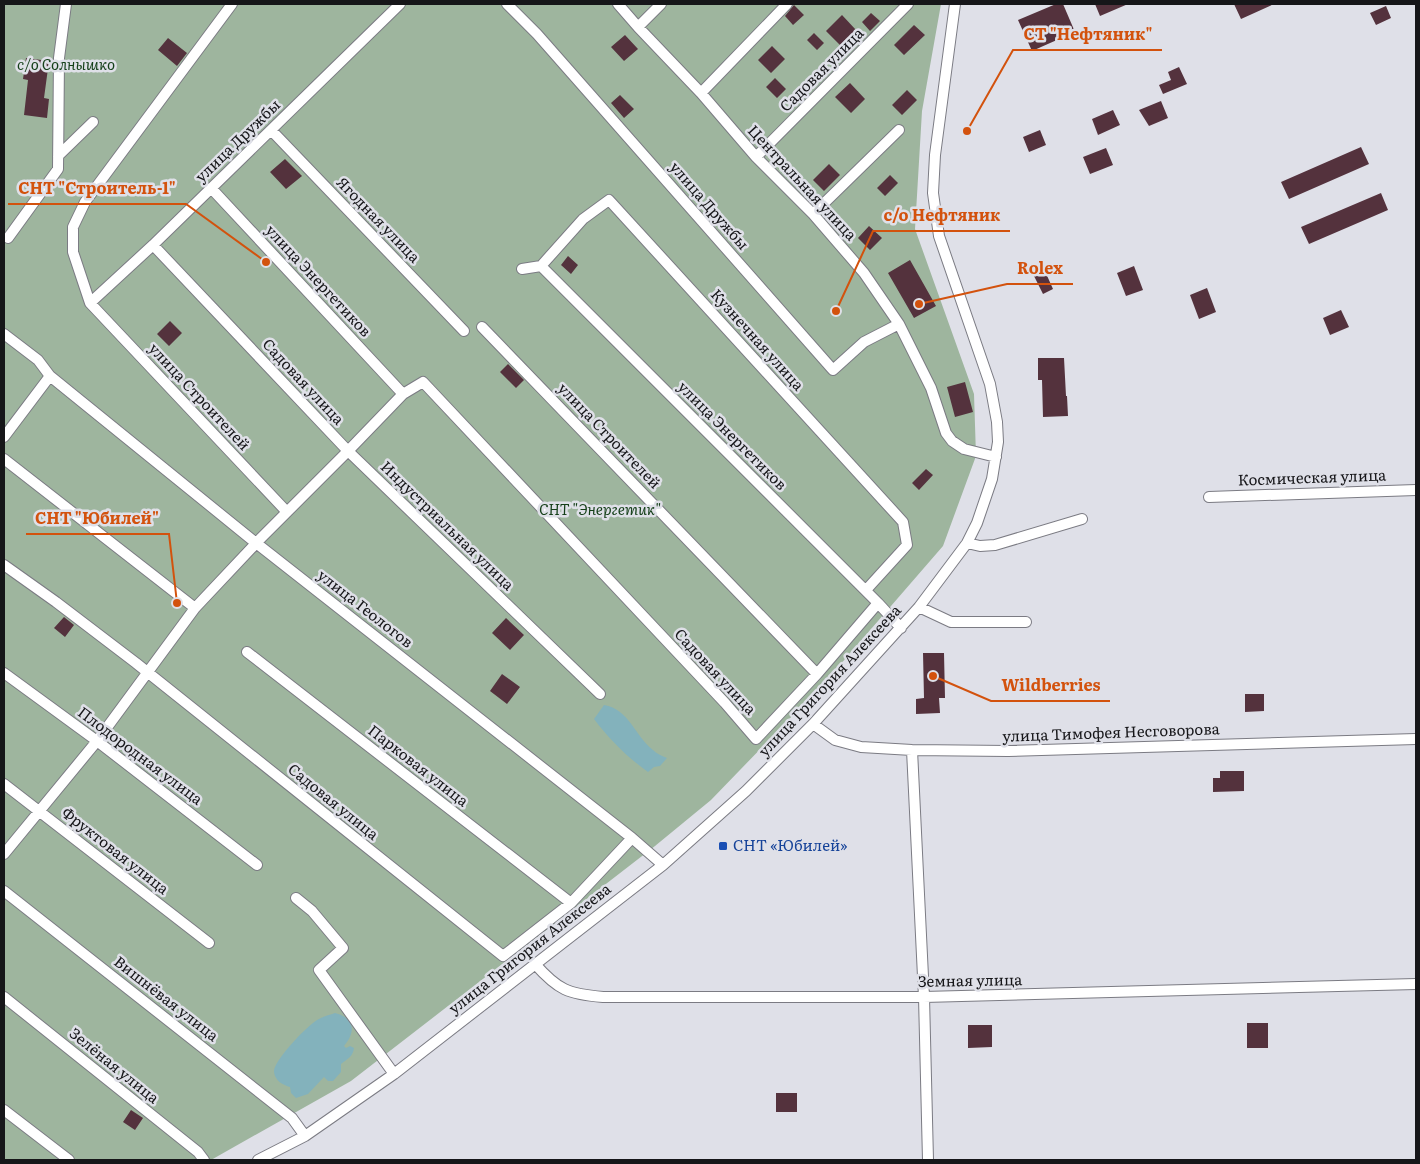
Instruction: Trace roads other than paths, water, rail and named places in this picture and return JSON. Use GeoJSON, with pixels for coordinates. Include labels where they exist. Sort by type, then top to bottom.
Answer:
{"type":"FeatureCollection","features":[{"type":"Feature","properties":{"kind":"street"},"geometry":{"type":"LineString","coordinates":[[8,238],[58,169],[59,58],[66,4]]}},
{"type":"Feature","properties":{"kind":"street"},"geometry":{"type":"LineString","coordinates":[[90,303],[73,252],[73,227],[86,202],[232,4]]}},
{"type":"Feature","properties":{"kind":"street","name":"улица Дружбы"},"geometry":{"type":"LineString","coordinates":[[90,303],[153,245],[400,4]]}},
{"type":"Feature","properties":{"kind":"street","name":"улица Дружбы"},"geometry":{"type":"LineString","coordinates":[[507,4],[537,34],[833,370],[864,342],[899,324]]}},
{"type":"Feature","properties":{"kind":"street","name":"Центральная улица"},"geometry":{"type":"LineString","coordinates":[[618,4],[864,273],[899,324],[931,388],[946,433],[952,441],[964,449],[996,457]]}},
{"type":"Feature","properties":{"kind":"street"},"geometry":{"type":"LineString","coordinates":[[638,27],[661,4]]}},
{"type":"Feature","properties":{"kind":"street"},"geometry":{"type":"LineString","coordinates":[[701,93],[787,4]]}},
{"type":"Feature","properties":{"kind":"street","name":"Садовая улица"},"geometry":{"type":"LineString","coordinates":[[756,157],[908,4]]}},
{"type":"Feature","properties":{"kind":"street","name":"улица Григория Алексеева"},"geometry":{"type":"LineString","coordinates":[[258,1160],[305,1136],[394,1074],[663,865],[746,791],[813,724],[919,607],[967,544],[978,523],[988,492],[996,457],[997,422],[992,391],[984,363],[939,236],[933,193],[935,155],[955,4]]}},
{"type":"Feature","properties":{"kind":"street"},"geometry":{"type":"LineString","coordinates":[[58,156],[93,122]]}},
{"type":"Feature","properties":{"kind":"street","name":"Ягодная улица"},"geometry":{"type":"LineString","coordinates":[[271,130],[464,331]]}},
{"type":"Feature","properties":{"kind":"street"},"geometry":{"type":"LineString","coordinates":[[812,214],[899,130]]}},
{"type":"Feature","properties":{"kind":"street","name":"улица Энергетиков"},"geometry":{"type":"LineString","coordinates":[[211,188],[403,394]]}},
{"type":"Feature","properties":{"kind":"street","name":"Кузнечная улица"},"geometry":{"type":"LineString","coordinates":[[541,266],[583,219],[609,200],[903,522],[907,545],[866,590]]}},
{"type":"Feature","properties":{"kind":"street","name":"Садовая улица"},"geometry":{"type":"LineString","coordinates":[[153,245],[348,450]]}},
{"type":"Feature","properties":{"kind":"street"},"geometry":{"type":"LineString","coordinates":[[522,269],[541,266]]}},
{"type":"Feature","properties":{"kind":"street","name":"улица Энергетиков"},"geometry":{"type":"LineString","coordinates":[[541,266],[866,590],[901,628]]}},
{"type":"Feature","properties":{"kind":"street","name":"улица Строителей"},"geometry":{"type":"LineString","coordinates":[[90,303],[286,512]]}},
{"type":"Feature","properties":{"kind":"street","name":"улица Строителей"},"geometry":{"type":"LineString","coordinates":[[482,327],[818,674]]}},
{"type":"Feature","properties":{"kind":"street","name":"улица Геологов"},"geometry":{"type":"LineString","coordinates":[[4,334],[38,360],[50,376],[632,838],[663,865]]}},
{"type":"Feature","properties":{"kind":"street"},"geometry":{"type":"LineString","coordinates":[[4,437],[50,376]]}},
{"type":"Feature","properties":{"kind":"street","name":"Садовая улица"},"geometry":{"type":"LineString","coordinates":[[403,394],[423,382],[712,689],[756,739],[818,674],[878,603]]}},
{"type":"Feature","properties":{"kind":"street"},"geometry":{"type":"LineString","coordinates":[[4,854],[97,741],[195,608],[286,512],[403,394]]}},
{"type":"Feature","properties":{"kind":"street","name":"Индустриальная улица"},"geometry":{"type":"LineString","coordinates":[[348,450],[600,694]]}},
{"type":"Feature","properties":{"kind":"street"},"geometry":{"type":"LineString","coordinates":[[4,459],[195,608]]}},
{"type":"Feature","properties":{"kind":"street","name":"Космическая улица"},"geometry":{"type":"LineString","coordinates":[[1209,497],[1416,490]]}},
{"type":"Feature","properties":{"kind":"street"},"geometry":{"type":"LineString","coordinates":[[967,544],[980,546],[995,545],[1082,519]]}},
{"type":"Feature","properties":{"kind":"street","name":"Садовая улица"},"geometry":{"type":"LineString","coordinates":[[4,565],[56,602],[147,673],[503,956],[570,903],[632,838]]}},
{"type":"Feature","properties":{"kind":"street"},"geometry":{"type":"LineString","coordinates":[[919,607],[951,622],[1026,622]]}},
{"type":"Feature","properties":{"kind":"street","name":"Парковая улица"},"geometry":{"type":"LineString","coordinates":[[247,652],[570,903]]}},
{"type":"Feature","properties":{"kind":"street","name":"Плодородная улица"},"geometry":{"type":"LineString","coordinates":[[4,673],[97,741],[257,866]]}},
{"type":"Feature","properties":{"kind":"street","name":"улица Тимофея Несговорова"},"geometry":{"type":"LineString","coordinates":[[813,724],[835,740],[861,748],[912,750],[1008,751],[1416,739]]}},
{"type":"Feature","properties":{"kind":"street"},"geometry":{"type":"LineString","coordinates":[[912,750],[924,997],[928,1160]]}},
{"type":"Feature","properties":{"kind":"street","name":"Фруктовая улица"},"geometry":{"type":"LineString","coordinates":[[4,784],[208,943]]}},
{"type":"Feature","properties":{"kind":"street","name":"Вишнёвая улица"},"geometry":{"type":"LineString","coordinates":[[4,891],[292,1118],[305,1136]]}},
{"type":"Feature","properties":{"kind":"street"},"geometry":{"type":"LineString","coordinates":[[296,898],[312,911],[343,948],[319,970],[394,1074]]}},
{"type":"Feature","properties":{"kind":"street","name":"Земная улица"},"geometry":{"type":"LineString","coordinates":[[535,964],[549,980],[566,991],[593,996],[924,997],[1416,984]]}},
{"type":"Feature","properties":{"kind":"street","name":"Зелёная улица"},"geometry":{"type":"LineString","coordinates":[[4,997],[198,1152],[204,1160]]}},
{"type":"Feature","properties":{"kind":"street"},"geometry":{"type":"LineString","coordinates":[[4,1110],[69,1160]]}},
{"type":"Feature","properties":{"kind":"water"},"geometry":{"type":"Polygon","coordinates":[[[604,705],[613,708],[626,717],[656,753],[667,758],[660,766],[654,767],[648,772],[613,741],[594,719],[604,705]]]}},
{"type":"Feature","properties":{"kind":"water"},"geometry":{"type":"Polygon","coordinates":[[[335,1013],[347,1018],[352,1026],[348,1041],[344,1046],[346,1048],[350,1046],[354,1048],[352,1054],[341,1064],[341,1072],[333,1081],[328,1081],[324,1077],[308,1094],[296,1098],[291,1093],[290,1087],[282,1084],[276,1078],[275,1067],[291,1044],[306,1029],[317,1020],[335,1013]]]}},
{"type":"Feature","properties":{"kind":"place","name":"СТ \"Нефтяник\""},"geometry":{"type":"Point","coordinates":[967,131]}},
{"type":"Feature","properties":{"kind":"place","name":"СНТ \"Строитель-1\""},"geometry":{"type":"Point","coordinates":[266,262]}},
{"type":"Feature","properties":{"kind":"place","name":"Rolex"},"geometry":{"type":"Point","coordinates":[919,304]}},
{"type":"Feature","properties":{"kind":"place","name":"с/о Нефтяник"},"geometry":{"type":"Point","coordinates":[836,311]}},
{"type":"Feature","properties":{"kind":"place","name":"СНТ \"Юбилей\""},"geometry":{"type":"Point","coordinates":[177,603]}},
{"type":"Feature","properties":{"kind":"place","name":"Wildberries"},"geometry":{"type":"Point","coordinates":[933,676]}},
{"type":"Feature","properties":{"kind":"place","name":"СНТ «Юбилей»"},"geometry":{"type":"Point","coordinates":[723,846]}},
{"type":"Feature","properties":{"kind":"park label","name":"с/о Солнышко"},"geometry":{"type":"Point","coordinates":[66,65]}},
{"type":"Feature","properties":{"kind":"park label","name":"СНТ \"Энергетик\""},"geometry":{"type":"Point","coordinates":[600,510]}}]}
